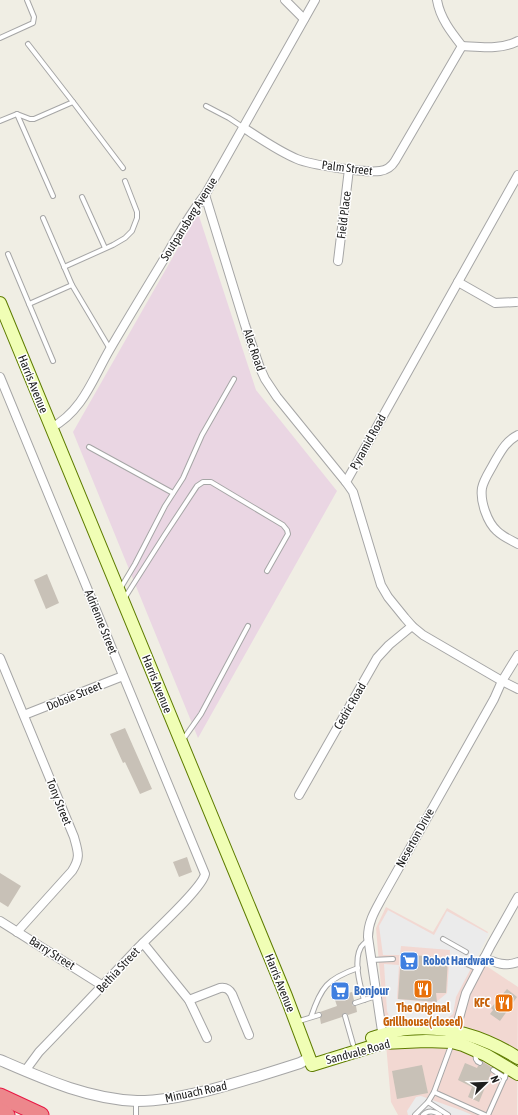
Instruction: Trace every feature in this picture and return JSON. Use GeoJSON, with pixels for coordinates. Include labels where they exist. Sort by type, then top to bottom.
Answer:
{"type":"FeatureCollection","features":[{"type":"Feature","properties":{"kind":"highway"},"geometry":{"type":"LineString","coordinates":[[0,1096],[41,1115]]}},
{"type":"Feature","properties":{"kind":"highway"},"geometry":{"type":"LineString","coordinates":[[0,1111],[7,1115]]}},
{"type":"Feature","properties":{"kind":"main road","name":"Harris Avenue"},"geometry":{"type":"LineString","coordinates":[[0,303],[296,1022],[307,1062]]}},
{"type":"Feature","properties":{"kind":"main road","name":"Sandvale Road"},"geometry":{"type":"LineString","coordinates":[[454,1037],[463,1045],[476,1050],[511,1073]]}},
{"type":"Feature","properties":{"kind":"main road","name":"Sandvale Road"},"geometry":{"type":"LineString","coordinates":[[307,1062],[353,1044],[383,1039],[426,1041],[454,1037],[489,1042],[518,1058]]}},
{"type":"Feature","properties":{"kind":"main road","name":"Sandvale Road"},"geometry":{"type":"LineString","coordinates":[[307,1062],[383,1039]]}},
{"type":"Feature","properties":{"kind":"street"},"geometry":{"type":"LineString","coordinates":[[285,0],[304,19]]}},
{"type":"Feature","properties":{"kind":"street","name":"Soutpansberg Avenue"},"geometry":{"type":"LineString","coordinates":[[51,428],[73,412],[86,394],[110,350],[194,210],[205,195],[244,128],[315,0]]}},
{"type":"Feature","properties":{"kind":"street"},"geometry":{"type":"LineString","coordinates":[[437,0],[440,15],[462,46],[500,47],[518,41]]}},
{"type":"Feature","properties":{"kind":"street","name":"Palm Street"},"geometry":{"type":"LineString","coordinates":[[244,128],[282,152],[299,160],[349,169],[378,171],[387,169],[393,165],[462,46]]}},
{"type":"Feature","properties":{"kind":"street","name":"Field Place"},"geometry":{"type":"LineString","coordinates":[[338,261],[349,169]]}},
{"type":"Feature","properties":{"kind":"street","name":"Pyramid Road"},"geometry":{"type":"LineString","coordinates":[[518,175],[346,482],[353,492],[381,585],[388,597],[412,626],[433,642],[518,689]]}},
{"type":"Feature","properties":{"kind":"street","name":"Alec Road"},"geometry":{"type":"LineString","coordinates":[[205,195],[245,325],[265,379],[277,397],[346,482]]}},
{"type":"Feature","properties":{"kind":"street"},"geometry":{"type":"LineString","coordinates":[[458,282],[495,303],[516,302]]}},
{"type":"Feature","properties":{"kind":"street","name":"Adrienne Street"},"geometry":{"type":"LineString","coordinates":[[0,377],[203,868]]}},
{"type":"Feature","properties":{"kind":"street"},"geometry":{"type":"LineString","coordinates":[[518,435],[507,442],[502,449],[484,481],[482,494],[487,513],[494,528],[503,536],[518,544]]}},
{"type":"Feature","properties":{"kind":"street","name":"Cedric Road"},"geometry":{"type":"LineString","coordinates":[[299,795],[378,658],[389,645],[412,626]]}},
{"type":"Feature","properties":{"kind":"street","name":"Neserton Drive"},"geometry":{"type":"LineString","coordinates":[[383,1039],[368,940],[368,927],[383,896],[494,699],[502,681],[518,655]]}},
{"type":"Feature","properties":{"kind":"street","name":"Tony Street"},"geometry":{"type":"LineString","coordinates":[[0,658],[74,837],[78,855],[77,863],[72,871],[17,932]]}},
{"type":"Feature","properties":{"kind":"street","name":"Dobsie Street"},"geometry":{"type":"LineString","coordinates":[[24,715],[123,676]]}},
{"type":"Feature","properties":{"kind":"street","name":"Bethia Street"},"geometry":{"type":"LineString","coordinates":[[25,1071],[39,1052],[190,896],[202,882],[205,874],[203,868]]}},
{"type":"Feature","properties":{"kind":"street"},"geometry":{"type":"LineString","coordinates":[[454,1037],[466,993],[518,897]]}},
{"type":"Feature","properties":{"kind":"street","name":"Barry Street"},"geometry":{"type":"LineString","coordinates":[[0,921],[103,986]]}},
{"type":"Feature","properties":{"kind":"street"},"geometry":{"type":"LineString","coordinates":[[143,943],[189,1000],[207,1038]]}},
{"type":"Feature","properties":{"kind":"street"},"geometry":{"type":"LineString","coordinates":[[484,958],[497,963],[507,964],[518,962]]}},
{"type":"Feature","properties":{"kind":"street"},"geometry":{"type":"LineString","coordinates":[[189,1000],[223,988],[228,989],[232,994],[249,1034]]}},
{"type":"Feature","properties":{"kind":"street","name":"Minuach Road"},"geometry":{"type":"LineString","coordinates":[[0,1060],[59,1085],[78,1091],[110,1098],[136,1101],[170,1099],[225,1086],[307,1062]]}},
{"type":"Feature","properties":{"kind":"lane"},"geometry":{"type":"LineString","coordinates":[[0,38],[33,23],[34,17],[27,0]]}},
{"type":"Feature","properties":{"kind":"lane"},"geometry":{"type":"LineString","coordinates":[[28,44],[123,168]]}},
{"type":"Feature","properties":{"kind":"lane"},"geometry":{"type":"LineString","coordinates":[[0,121],[17,114],[34,119],[73,102]]}},
{"type":"Feature","properties":{"kind":"lane"},"geometry":{"type":"LineString","coordinates":[[206,106],[244,128]]}},
{"type":"Feature","properties":{"kind":"lane"},"geometry":{"type":"LineString","coordinates":[[17,114],[53,196]]}},
{"type":"Feature","properties":{"kind":"lane"},"geometry":{"type":"LineString","coordinates":[[64,267],[113,245],[129,234],[134,228],[137,212],[125,181]]}},
{"type":"Feature","properties":{"kind":"lane"},"geometry":{"type":"LineString","coordinates":[[82,197],[105,248]]}},
{"type":"Feature","properties":{"kind":"lane"},"geometry":{"type":"LineString","coordinates":[[43,218],[72,285],[110,350]]}},
{"type":"Feature","properties":{"kind":"lane"},"geometry":{"type":"LineString","coordinates":[[8,254],[53,360]]}},
{"type":"Feature","properties":{"kind":"lane"},"geometry":{"type":"LineString","coordinates":[[30,304],[72,285]]}},
{"type":"Feature","properties":{"kind":"lane"},"geometry":{"type":"LineString","coordinates":[[121,596],[135,564],[165,506],[183,478],[202,435],[234,378]]}},
{"type":"Feature","properties":{"kind":"lane"},"geometry":{"type":"LineString","coordinates":[[89,447],[173,494]]}},
{"type":"Feature","properties":{"kind":"lane"},"geometry":{"type":"LineString","coordinates":[[121,596],[164,536],[197,486],[203,482],[211,482],[283,525],[287,530],[288,534],[267,571]]}},
{"type":"Feature","properties":{"kind":"lane"},"geometry":{"type":"LineString","coordinates":[[181,743],[201,714],[248,626]]}},
{"type":"Feature","properties":{"kind":"lane"},"geometry":{"type":"LineString","coordinates":[[443,939],[466,952]]}},
{"type":"Feature","properties":{"kind":"lane"},"geometry":{"type":"LineString","coordinates":[[364,1000],[358,981],[358,957],[361,948],[368,940]]}},
{"type":"Feature","properties":{"kind":"lane"},"geometry":{"type":"LineString","coordinates":[[371,960],[393,959]]}},
{"type":"Feature","properties":{"kind":"lane"},"geometry":{"type":"LineString","coordinates":[[460,961],[478,969]]}},
{"type":"Feature","properties":{"kind":"lane"},"geometry":{"type":"LineString","coordinates":[[311,1017],[316,1002],[328,983],[340,974],[358,968]]}},
{"type":"Feature","properties":{"kind":"lane"},"geometry":{"type":"LineString","coordinates":[[355,1002],[377,996]]}},
{"type":"Feature","properties":{"kind":"lane"},"geometry":{"type":"LineString","coordinates":[[296,1022],[319,1015]]}},
{"type":"Feature","properties":{"kind":"lane"},"geometry":{"type":"LineString","coordinates":[[345,1016],[353,1044]]}},
{"type":"Feature","properties":{"kind":"lane"},"geometry":{"type":"LineString","coordinates":[[415,1115],[428,1102],[434,1092],[454,1037]]}},
{"type":"Feature","properties":{"kind":"lane"},"geometry":{"type":"LineString","coordinates":[[476,1050],[475,1058],[480,1063]]}},
{"type":"Feature","properties":{"kind":"lane"},"geometry":{"type":"LineString","coordinates":[[434,1092],[487,1115],[511,1073],[493,1070]]}},
{"type":"Feature","properties":{"kind":"lane"},"geometry":{"type":"LineString","coordinates":[[136,1101],[136,1115]]}},
{"type":"Feature","properties":{"kind":"lane"},"geometry":{"type":"LineString","coordinates":[[428,1102],[448,1115]]}},
{"type":"Feature","properties":{"kind":"lane"},"geometry":{"type":"LineString","coordinates":[[423,1115],[431,1112],[439,1115]]}},
{"type":"Feature","properties":{"kind":"shaded area"},"geometry":{"type":"Polygon","coordinates":[[[198,213],[256,390],[337,491],[198,738],[73,432],[198,213]]]}},
{"type":"Feature","properties":{"kind":"shaded area"},"geometry":{"type":"Polygon","coordinates":[[[386,907],[433,932],[447,908],[488,932],[473,957],[518,987],[517,1115],[398,1115],[391,1102],[376,928],[386,907]]]}},
{"type":"Feature","properties":{"kind":"shaded area"},"geometry":{"type":"Polygon","coordinates":[[[388,910],[434,935],[447,911],[489,934],[456,997],[453,1014],[441,1023],[392,1023],[387,1011],[384,964],[399,965],[397,999],[435,1003],[447,993],[450,950],[401,946],[400,955],[383,955],[379,926],[388,910]]]}},
{"type":"Feature","properties":{"kind":"shaded area"},"geometry":{"type":"Polygon","coordinates":[[[421,1096],[472,1115],[408,1115],[407,1111],[416,1097],[421,1096]]]}},
{"type":"Feature","properties":{"kind":"building"},"geometry":{"type":"Polygon","coordinates":[[[47,574],[59,603],[46,609],[34,580],[47,574]]]}},
{"type":"Feature","properties":{"kind":"building"},"geometry":{"type":"Polygon","coordinates":[[[125,728],[152,789],[140,794],[125,762],[123,763],[110,734],[125,728]]]}},
{"type":"Feature","properties":{"kind":"building"},"geometry":{"type":"Polygon","coordinates":[[[187,857],[192,872],[179,877],[173,862],[187,857]]]}},
{"type":"Feature","properties":{"kind":"building"},"geometry":{"type":"Polygon","coordinates":[[[0,873],[21,886],[8,907],[0,902],[0,873]]]}},
{"type":"Feature","properties":{"kind":"building"},"geometry":{"type":"Polygon","coordinates":[[[401,954],[448,958],[446,993],[436,993],[437,1002],[398,999],[401,954]]]}},
{"type":"Feature","properties":{"kind":"building","name":"KFC"},"geometry":{"type":"Polygon","coordinates":[[[507,989],[517,997],[500,1021],[490,1014],[493,1010],[491,1008],[507,989]]]}},
{"type":"Feature","properties":{"kind":"building"},"geometry":{"type":"Polygon","coordinates":[[[352,992],[354,1000],[352,1004],[353,1006],[356,1006],[357,1012],[348,1015],[344,1013],[342,1017],[321,1024],[320,1018],[322,1014],[320,1012],[337,1006],[334,997],[352,992]]]}},
{"type":"Feature","properties":{"kind":"building"},"geometry":{"type":"Polygon","coordinates":[[[483,1062],[491,1067],[491,1073],[479,1102],[468,1097],[472,1087],[458,1080],[465,1063],[477,1068],[478,1066],[482,1066],[483,1062]]]}},
{"type":"Feature","properties":{"kind":"building"},"geometry":{"type":"Polygon","coordinates":[[[422,1065],[428,1093],[397,1099],[392,1071],[422,1065]]]}},
{"type":"Feature","properties":{"kind":"place","name":"Robot Hardware"},"geometry":{"type":"Point","coordinates":[409,961]}},
{"type":"Feature","properties":{"kind":"place","name":"The Original Grillhouse(closed)"},"geometry":{"type":"Point","coordinates":[423,989]}},
{"type":"Feature","properties":{"kind":"place","name":"Bonjour"},"geometry":{"type":"Point","coordinates":[340,991]}},
{"type":"Feature","properties":{"kind":"place","name":"KFC"},"geometry":{"type":"Point","coordinates":[504,1003]}}]}
